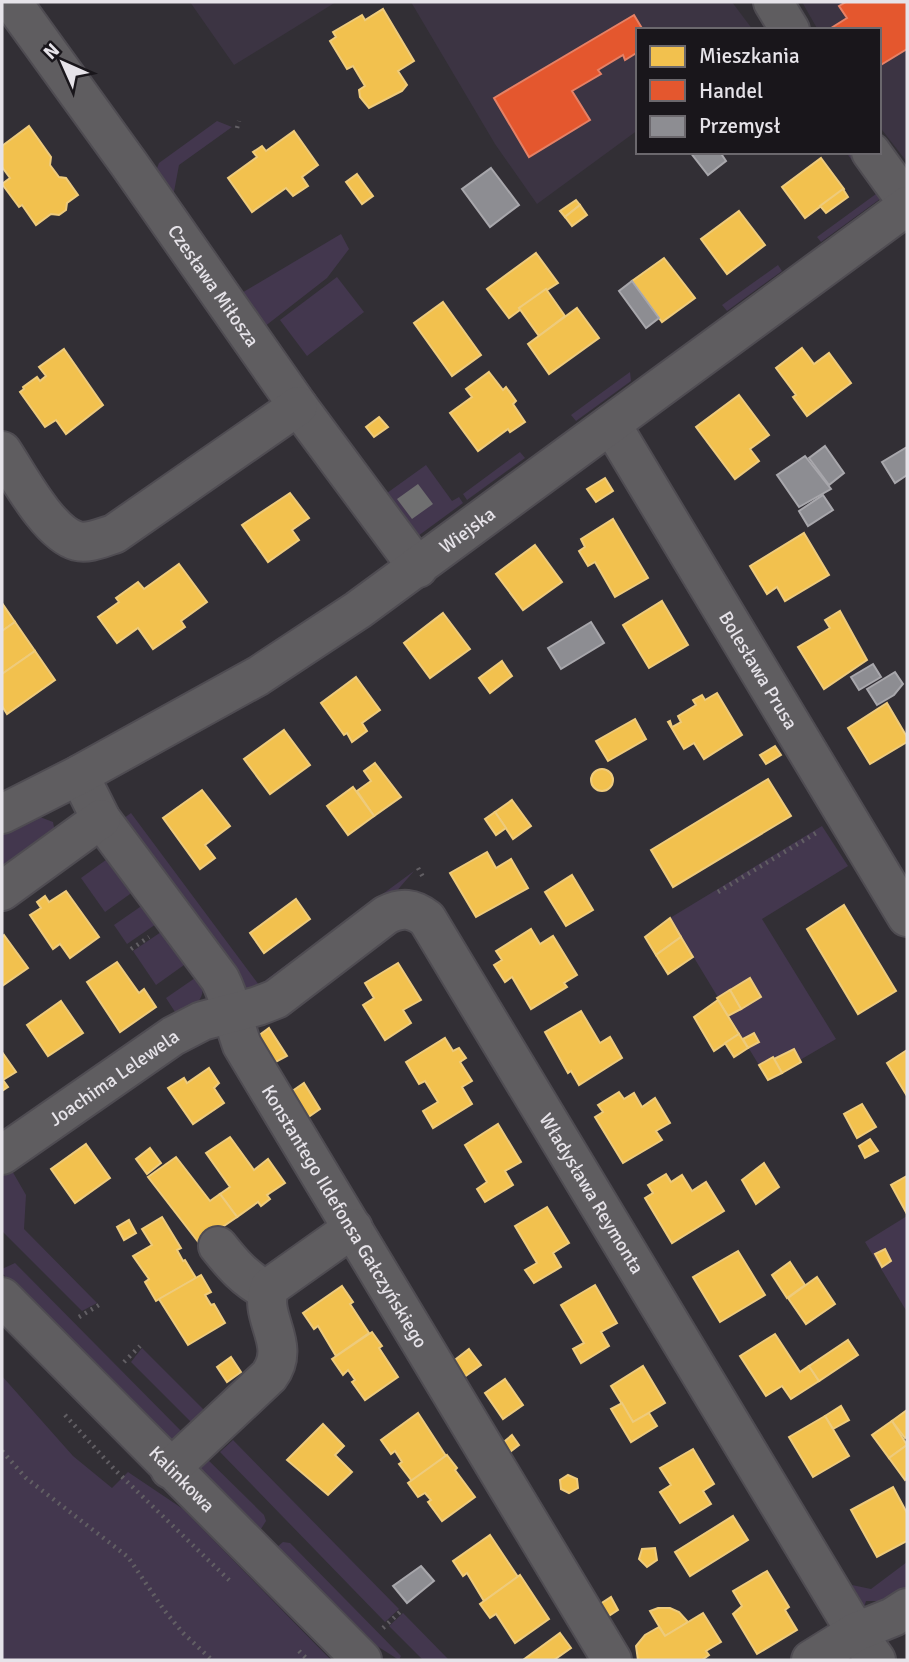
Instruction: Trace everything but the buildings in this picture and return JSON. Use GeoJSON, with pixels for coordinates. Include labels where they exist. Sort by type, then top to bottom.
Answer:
{"type":"FeatureCollection","features":[{"type":"Feature","properties":{"kind":"street","name":"Czesława Miłosza"},"geometry":{"type":"LineString","coordinates":[[12,2],[129,164],[298,407],[418,568]]}},
{"type":"Feature","properties":{"kind":"street"},"geometry":{"type":"LineString","coordinates":[[773,2],[789,28]]}},
{"type":"Feature","properties":{"kind":"street"},"geometry":{"type":"LineString","coordinates":[[872,154],[907,204]]}},
{"type":"Feature","properties":{"kind":"street","name":"Wiejska"},"geometry":{"type":"LineString","coordinates":[[2,814],[79,775],[273,667],[418,568],[907,204]]}},
{"type":"Feature","properties":{"kind":"street"},"geometry":{"type":"LineString","coordinates":[[2,451],[53,526],[79,541],[93,540],[114,534],[298,407]]}},
{"type":"Feature","properties":{"kind":"street","name":"Bolesława Prusa"},"geometry":{"type":"LineString","coordinates":[[611,424],[846,820],[907,917]]}},
{"type":"Feature","properties":{"kind":"street","name":"Konstantego Ildefonsa Gałczyńskiego"},"geometry":{"type":"LineString","coordinates":[[79,775],[101,819],[220,979],[230,998],[235,1027],[242,1045],[612,1660]]}},
{"type":"Feature","properties":{"kind":"street"},"geometry":{"type":"LineString","coordinates":[[2,891],[101,819]]}},
{"type":"Feature","properties":{"kind":"street","name":"Władysława Reymonta"},"geometry":{"type":"LineString","coordinates":[[234,1013],[276,999],[395,910],[409,909],[427,919],[866,1646]]}},
{"type":"Feature","properties":{"kind":"street","name":"Joachima Lelewela"},"geometry":{"type":"LineString","coordinates":[[2,1155],[173,1035],[202,1021],[234,1013]]}},
{"type":"Feature","properties":{"kind":"street"},"geometry":{"type":"LineString","coordinates":[[170,1469],[270,1376],[275,1368],[279,1353],[266,1300],[268,1291],[276,1282],[353,1228]]}},
{"type":"Feature","properties":{"kind":"street"},"geometry":{"type":"LineString","coordinates":[[218,1246],[239,1272],[268,1291]]}},
{"type":"Feature","properties":{"kind":"street","name":"Kalinkowa"},"geometry":{"type":"LineString","coordinates":[[2,1297],[362,1660]]}},
{"type":"Feature","properties":{"kind":"street"},"geometry":{"type":"LineString","coordinates":[[811,1660],[866,1646],[893,1617],[907,1608]]}},
{"type":"Feature","properties":{"kind":"path"},"geometry":{"type":"LineString","coordinates":[[237,128],[239,121]]}},
{"type":"Feature","properties":{"kind":"path"},"geometry":{"type":"LineString","coordinates":[[718,892],[846,820]]}},
{"type":"Feature","properties":{"kind":"path"},"geometry":{"type":"LineString","coordinates":[[418,868],[424,877]]}},
{"type":"Feature","properties":{"kind":"path"},"geometry":{"type":"LineString","coordinates":[[79,1317],[99,1305]]}},
{"type":"Feature","properties":{"kind":"path"},"geometry":{"type":"LineString","coordinates":[[124,1362],[141,1346]]}},
{"type":"Feature","properties":{"kind":"path"},"geometry":{"type":"LineString","coordinates":[[65,1414],[115,1470],[233,1584]]}},
{"type":"Feature","properties":{"kind":"path"},"geometry":{"type":"LineString","coordinates":[[2,1451],[36,1486],[128,1557],[183,1633],[212,1660]]}},
{"type":"Feature","properties":{"kind":"path"},"geometry":{"type":"LineString","coordinates":[[383,1629],[401,1611]]}},
{"type":"Feature","properties":{"kind":"shaded area"},"geometry":{"type":"Polygon","coordinates":[[[190,2],[336,2],[234,65],[190,2]]]}},
{"type":"Feature","properties":{"kind":"shaded area"},"geometry":{"type":"Polygon","coordinates":[[[411,2],[732,2],[752,28],[636,28],[636,131],[537,204],[495,144],[411,2]]]}},
{"type":"Feature","properties":{"kind":"shaded area"},"geometry":{"type":"Polygon","coordinates":[[[802,2],[907,2],[907,162],[881,129],[881,28],[817,28],[802,2]]]}},
{"type":"Feature","properties":{"kind":"shaded area"},"geometry":{"type":"Polygon","coordinates":[[[217,121],[232,127],[179,165],[173,197],[240,294],[341,234],[349,249],[327,278],[264,327],[387,493],[426,465],[452,501],[459,497],[463,503],[418,536],[400,525],[252,321],[245,322],[234,306],[237,301],[157,189],[154,176],[159,163],[217,121]]]}},
{"type":"Feature","properties":{"kind":"shaded area"},"geometry":{"type":"Polygon","coordinates":[[[847,154],[854,154],[880,192],[880,199],[821,242],[817,237],[876,194],[847,154]]]}},
{"type":"Feature","properties":{"kind":"shaded area"},"geometry":{"type":"Polygon","coordinates":[[[778,265],[782,271],[727,311],[722,305],[778,265]]]}},
{"type":"Feature","properties":{"kind":"shaded area"},"geometry":{"type":"Polygon","coordinates":[[[337,277],[364,312],[307,356],[280,320],[337,277]]]}},
{"type":"Feature","properties":{"kind":"shaded area"},"geometry":{"type":"Polygon","coordinates":[[[630,372],[631,381],[576,421],[571,415],[630,372]]]}},
{"type":"Feature","properties":{"kind":"shaded area"},"geometry":{"type":"Polygon","coordinates":[[[520,452],[525,458],[467,500],[463,494],[520,452]]]}},
{"type":"Feature","properties":{"kind":"shaded area"},"geometry":{"type":"Polygon","coordinates":[[[131,813],[259,985],[414,871],[394,894],[262,992],[246,990],[120,821],[131,813]]]}},
{"type":"Feature","properties":{"kind":"shaded area"},"geometry":{"type":"Polygon","coordinates":[[[40,817],[53,822],[56,838],[2,877],[2,835],[40,817]]]}},
{"type":"Feature","properties":{"kind":"shaded area"},"geometry":{"type":"Polygon","coordinates":[[[822,826],[848,866],[762,919],[836,1039],[768,1080],[670,918],[822,826]]]}},
{"type":"Feature","properties":{"kind":"shaded area"},"geometry":{"type":"Polygon","coordinates":[[[110,857],[132,887],[130,894],[105,912],[81,878],[110,857]]]}},
{"type":"Feature","properties":{"kind":"shaded area"},"geometry":{"type":"Polygon","coordinates":[[[140,907],[147,907],[159,922],[127,944],[114,925],[140,907]]]}},
{"type":"Feature","properties":{"kind":"shaded area"},"geometry":{"type":"Polygon","coordinates":[[[164,930],[186,958],[184,965],[156,985],[133,951],[164,930]]]}},
{"type":"Feature","properties":{"kind":"shaded area"},"geometry":{"type":"Polygon","coordinates":[[[195,978],[200,978],[203,991],[201,997],[195,1006],[179,1018],[166,998],[195,978]]]}},
{"type":"Feature","properties":{"kind":"shaded area"},"geometry":{"type":"Polygon","coordinates":[[[11,1169],[26,1195],[24,1229],[97,1303],[82,1311],[2,1231],[2,1171],[11,1169]]]}},
{"type":"Feature","properties":{"kind":"shaded area"},"geometry":{"type":"Polygon","coordinates":[[[907,1216],[907,1312],[865,1242],[907,1216]]]}},
{"type":"Feature","properties":{"kind":"shaded area"},"geometry":{"type":"Polygon","coordinates":[[[15,1263],[188,1438],[176,1446],[2,1273],[2,1269],[15,1263]]]}},
{"type":"Feature","properties":{"kind":"shaded area"},"geometry":{"type":"Polygon","coordinates":[[[142,1348],[208,1414],[198,1429],[131,1362],[142,1348]]]}},
{"type":"Feature","properties":{"kind":"shaded area"},"geometry":{"type":"Polygon","coordinates":[[[2,1376],[73,1456],[112,1488],[128,1472],[183,1509],[331,1660],[2,1660],[2,1376]]]}},
{"type":"Feature","properties":{"kind":"shaded area"},"geometry":{"type":"Polygon","coordinates":[[[233,1440],[399,1609],[385,1622],[220,1452],[233,1440]]]}},
{"type":"Feature","properties":{"kind":"shaded area"},"geometry":{"type":"Polygon","coordinates":[[[199,1451],[264,1515],[266,1521],[259,1532],[190,1459],[199,1451]]]}},
{"type":"Feature","properties":{"kind":"shaded area"},"geometry":{"type":"Polygon","coordinates":[[[283,1542],[290,1543],[401,1656],[399,1660],[363,1637],[276,1548],[283,1542]]]}},
{"type":"Feature","properties":{"kind":"shaded area"},"geometry":{"type":"Polygon","coordinates":[[[907,1562],[907,1593],[881,1601],[866,1601],[864,1607],[852,1585],[871,1589],[907,1562]]]}},
{"type":"Feature","properties":{"kind":"shaded area"},"geometry":{"type":"Polygon","coordinates":[[[403,1613],[449,1660],[423,1660],[389,1626],[403,1613]]]}}]}
